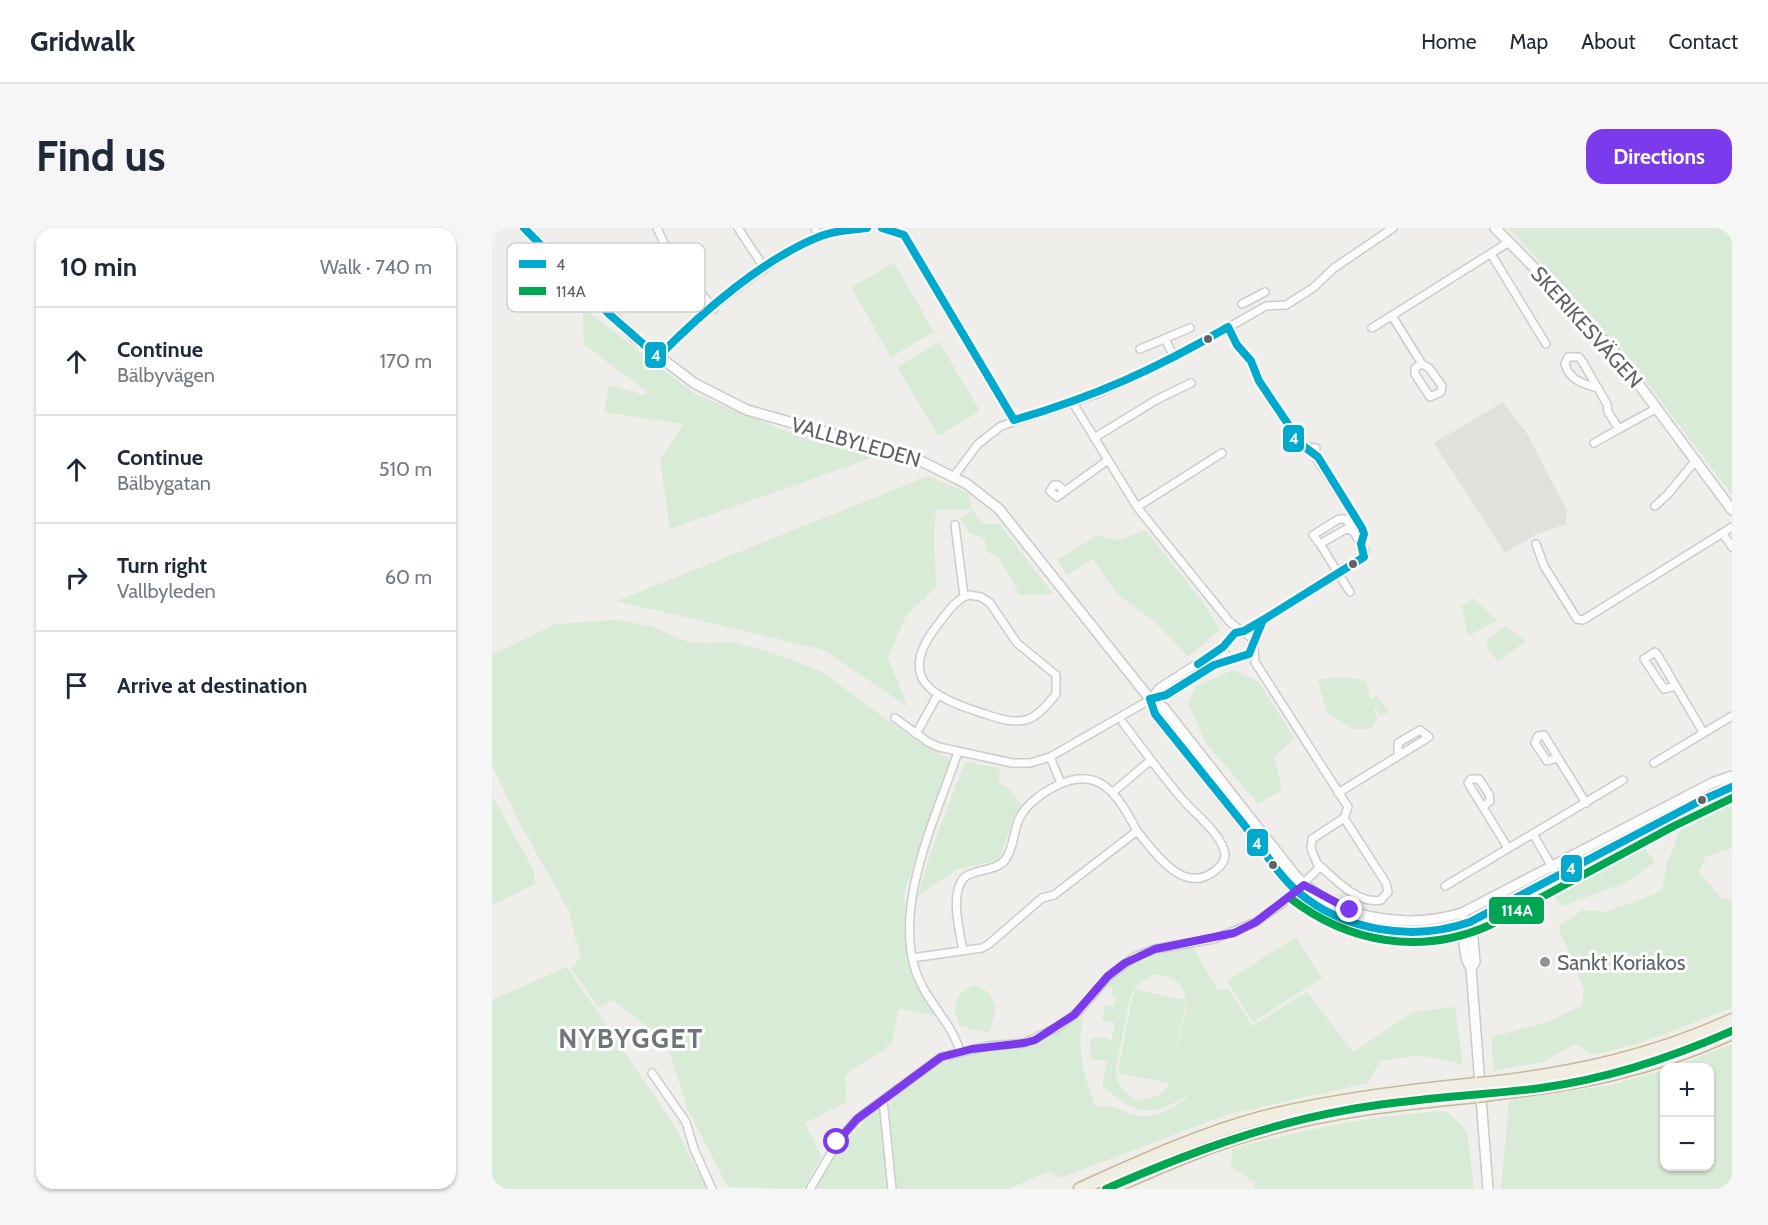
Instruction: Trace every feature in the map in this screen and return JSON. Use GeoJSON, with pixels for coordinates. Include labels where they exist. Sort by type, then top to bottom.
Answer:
{"type":"FeatureCollection","features":[{"type":"Feature","properties":{"kind":"highway"},"geometry":{"type":"LineString","coordinates":[[1109,1189],[1206,1148],[1274,1127],[1343,1111],[1490,1088],[1624,1060],[1697,1036],[1732,1020]]}},
{"type":"Feature","properties":{"kind":"highway"},"geometry":{"type":"LineString","coordinates":[[1490,1088],[1555,1087],[1612,1076],[1676,1056],[1732,1033]]}},
{"type":"Feature","properties":{"kind":"highway"},"geometry":{"type":"LineString","coordinates":[[1080,1189],[1184,1143],[1263,1118],[1346,1099],[1477,1090]]}},
{"type":"Feature","properties":{"kind":"main road","name":"VALLBYLEDEN"},"geometry":{"type":"LineString","coordinates":[[524,228],[539,243]]}},
{"type":"Feature","properties":{"kind":"main road","name":"SKERIKESVÄGEN"},"geometry":{"type":"LineString","coordinates":[[1495,228],[1598,333],[1732,510]]}},
{"type":"Feature","properties":{"kind":"main road","name":"VALLBYLEDEN"},"geometry":{"type":"LineString","coordinates":[[607,312],[658,357],[694,383],[747,410],[911,456],[954,476],[999,509],[1150,699],[1155,714],[1310,902],[1338,917],[1384,931],[1420,933],[1466,924],[1698,802],[1732,787]]}},
{"type":"Feature","properties":{"kind":"main road","name":"VALLBYLEDEN"},"geometry":{"type":"LineString","coordinates":[[1300,888],[1377,918],[1423,921],[1462,914],[1712,783],[1732,776]]}},
{"type":"Feature","properties":{"kind":"main road"},"geometry":{"type":"LineString","coordinates":[[1462,914],[1466,924],[1465,940],[1468,963],[1471,968],[1488,1189]]}},
{"type":"Feature","properties":{"kind":"main road"},"geometry":{"type":"LineString","coordinates":[[1466,924],[1472,928],[1475,962],[1471,968]]}},
{"type":"Feature","properties":{"kind":"main road"},"geometry":{"type":"LineString","coordinates":[[1450,928],[1465,940]]}},
{"type":"Feature","properties":{"kind":"street"},"geometry":{"type":"LineString","coordinates":[[657,228],[664,243]]}},
{"type":"Feature","properties":{"kind":"street"},"geometry":{"type":"LineString","coordinates":[[738,228],[765,269]]}},
{"type":"Feature","properties":{"kind":"street"},"geometry":{"type":"LineString","coordinates":[[815,228],[819,237]]}},
{"type":"Feature","properties":{"kind":"street"},"geometry":{"type":"LineString","coordinates":[[658,357],[678,336],[765,269],[819,237],[867,228]]}},
{"type":"Feature","properties":{"kind":"street"},"geometry":{"type":"LineString","coordinates":[[882,228],[904,235],[1014,420]]}},
{"type":"Feature","properties":{"kind":"street"},"geometry":{"type":"LineString","coordinates":[[954,476],[986,436],[1014,420],[1073,404],[1174,357],[1266,306],[1286,306],[1313,288],[1334,268],[1393,228]]}},
{"type":"Feature","properties":{"kind":"street"},"geometry":{"type":"LineString","coordinates":[[1372,328],[1509,242]]}},
{"type":"Feature","properties":{"kind":"street"},"geometry":{"type":"LineString","coordinates":[[1491,254],[1546,344]]}},
{"type":"Feature","properties":{"kind":"street"},"geometry":{"type":"LineString","coordinates":[[1242,304],[1263,293],[1266,306]]}},
{"type":"Feature","properties":{"kind":"street"},"geometry":{"type":"LineString","coordinates":[[705,298],[714,309]]}},
{"type":"Feature","properties":{"kind":"street"},"geometry":{"type":"LineString","coordinates":[[1392,316],[1422,364],[1442,386],[1441,392],[1436,396],[1430,397],[1415,374],[1415,368],[1422,364]]}},
{"type":"Feature","properties":{"kind":"street"},"geometry":{"type":"LineString","coordinates":[[1228,327],[1237,345],[1251,361],[1259,381],[1288,424],[1294,439],[1313,448],[1362,528],[1364,534],[1361,544]]}},
{"type":"Feature","properties":{"kind":"street"},"geometry":{"type":"LineString","coordinates":[[1140,349],[1190,328]]}},
{"type":"Feature","properties":{"kind":"street"},"geometry":{"type":"LineString","coordinates":[[1165,339],[1174,357]]}},
{"type":"Feature","properties":{"kind":"street"},"geometry":{"type":"LineString","coordinates":[[1598,388],[1570,375],[1565,364],[1568,357],[1579,357],[1598,388],[1618,429]]}},
{"type":"Feature","properties":{"kind":"street"},"geometry":{"type":"LineString","coordinates":[[1094,438],[1156,400],[1191,383]]}},
{"type":"Feature","properties":{"kind":"street"},"geometry":{"type":"LineString","coordinates":[[1073,404],[1137,507],[1229,621],[1254,644],[1255,662],[1348,807],[1344,818],[1312,839],[1311,849],[1319,865],[1344,886],[1368,901],[1381,900],[1388,892],[1386,883],[1344,818]]}},
{"type":"Feature","properties":{"kind":"street"},"geometry":{"type":"LineString","coordinates":[[1594,443],[1657,408]]}},
{"type":"Feature","properties":{"kind":"street"},"geometry":{"type":"LineString","coordinates":[[1137,507],[1222,453]]}},
{"type":"Feature","properties":{"kind":"street"},"geometry":{"type":"LineString","coordinates":[[1064,491],[1108,460]]}},
{"type":"Feature","properties":{"kind":"street"},"geometry":{"type":"LineString","coordinates":[[1655,506],[1696,460]]}},
{"type":"Feature","properties":{"kind":"street"},"geometry":{"type":"LineString","coordinates":[[1150,699],[1159,688],[1242,631],[1263,620],[1338,573],[1364,557],[1365,551],[1346,519],[1339,519],[1313,535],[1320,544],[1338,573],[1350,592]]}},
{"type":"Feature","properties":{"kind":"street"},"geometry":{"type":"LineString","coordinates":[[955,525],[964,596],[934,629],[920,655],[922,678],[937,696],[1002,719],[1020,721],[1038,714],[1051,702],[1058,688],[1058,681],[1052,669],[1017,643],[994,608],[981,597],[964,596]]}},
{"type":"Feature","properties":{"kind":"street"},"geometry":{"type":"LineString","coordinates":[[1536,544],[1544,566],[1580,620],[1732,527]]}},
{"type":"Feature","properties":{"kind":"street"},"geometry":{"type":"LineString","coordinates":[[1320,544],[1346,529],[1353,531]]}},
{"type":"Feature","properties":{"kind":"street"},"geometry":{"type":"LineString","coordinates":[[1723,534],[1732,547]]}},
{"type":"Feature","properties":{"kind":"street"},"geometry":{"type":"LineString","coordinates":[[895,718],[928,742],[957,752],[1012,764],[1030,763],[1050,757],[1150,699],[1166,695],[1214,665],[1250,654],[1263,620]]}},
{"type":"Feature","properties":{"kind":"street"},"geometry":{"type":"LineString","coordinates":[[1229,621],[1224,653],[1231,659]]}},
{"type":"Feature","properties":{"kind":"street"},"geometry":{"type":"LineString","coordinates":[[1675,686],[1664,689],[1644,659],[1654,652],[1657,654],[1703,732]]}},
{"type":"Feature","properties":{"kind":"street"},"geometry":{"type":"LineString","coordinates":[[1239,658],[1255,662]]}},
{"type":"Feature","properties":{"kind":"street"},"geometry":{"type":"LineString","coordinates":[[916,734],[937,696]]}},
{"type":"Feature","properties":{"kind":"street"},"geometry":{"type":"LineString","coordinates":[[1654,763],[1732,716]]}},
{"type":"Feature","properties":{"kind":"street"},"geometry":{"type":"LineString","coordinates":[[963,951],[958,893],[961,881],[968,875],[1002,863],[1008,857],[1020,816],[1045,792],[1061,783],[1083,778],[1098,781],[1113,792],[1137,831],[1162,862],[1184,878],[1201,878],[1212,874],[1223,863],[1226,852],[1220,841],[1151,760],[1124,723]]}},
{"type":"Feature","properties":{"kind":"street"},"geometry":{"type":"LineString","coordinates":[[957,752],[909,902],[908,939],[920,982],[957,1040],[960,1052]]}},
{"type":"Feature","properties":{"kind":"street"},"geometry":{"type":"LineString","coordinates":[[1338,793],[1398,755]]}},
{"type":"Feature","properties":{"kind":"street"},"geometry":{"type":"LineString","coordinates":[[1050,757],[1061,783]]}},
{"type":"Feature","properties":{"kind":"street"},"geometry":{"type":"LineString","coordinates":[[1558,758],[1586,803]]}},
{"type":"Feature","properties":{"kind":"street"},"geometry":{"type":"LineString","coordinates":[[1113,792],[1151,760]]}},
{"type":"Feature","properties":{"kind":"street"},"geometry":{"type":"LineString","coordinates":[[1445,886],[1623,780]]}},
{"type":"Feature","properties":{"kind":"street"},"geometry":{"type":"LineString","coordinates":[[1483,807],[1508,848]]}},
{"type":"Feature","properties":{"kind":"street"},"geometry":{"type":"LineString","coordinates":[[912,958],[982,948],[1042,898],[1054,894],[1137,831]]}},
{"type":"Feature","properties":{"kind":"street"},"geometry":{"type":"LineString","coordinates":[[1533,834],[1558,877]]}},
{"type":"Feature","properties":{"kind":"street"},"geometry":{"type":"LineString","coordinates":[[810,1189],[846,1131],[941,1057],[1035,1040],[1074,1015],[1108,976],[1125,963],[1155,949],[1234,933],[1256,922],[1300,888],[1319,865]]}},
{"type":"Feature","properties":{"kind":"street"},"geometry":{"type":"LineString","coordinates":[[652,1073],[686,1122],[694,1149],[712,1189]]}},
{"type":"Feature","properties":{"kind":"street"},"geometry":{"type":"LineString","coordinates":[[883,1100],[892,1189]]}},
{"type":"Feature","properties":{"kind":"shaded area"},"geometry":{"type":"Polygon","coordinates":[[[1503,402],[1528,435],[1567,511],[1566,524],[1538,534],[1505,553],[1434,443],[1503,402]]]}},
{"type":"Feature","properties":{"kind":"green space"},"geometry":{"type":"Polygon","coordinates":[[[1508,228],[1732,228],[1732,495],[1621,348],[1508,228]]]}},
{"type":"Feature","properties":{"kind":"green space"},"geometry":{"type":"Polygon","coordinates":[[[894,263],[934,332],[891,357],[851,287],[894,263]]]}},
{"type":"Feature","properties":{"kind":"green space"},"geometry":{"type":"Polygon","coordinates":[[[582,312],[588,312],[695,394],[788,432],[877,456],[670,529],[660,460],[683,424],[604,412],[609,385],[644,395],[646,391],[584,344],[582,312]]]}},
{"type":"Feature","properties":{"kind":"green space"},"geometry":{"type":"Polygon","coordinates":[[[939,342],[980,411],[938,436],[897,367],[939,342]]]}},
{"type":"Feature","properties":{"kind":"green space"},"geometry":{"type":"Polygon","coordinates":[[[928,476],[968,493],[972,510],[936,510],[934,539],[936,587],[906,616],[888,658],[908,707],[824,650],[617,601],[928,476]]]}},
{"type":"Feature","properties":{"kind":"green space"},"geometry":{"type":"Polygon","coordinates":[[[972,510],[984,524],[1000,524],[1053,594],[1020,595],[999,558],[985,550],[986,539],[970,533],[960,519],[972,510]]]}},
{"type":"Feature","properties":{"kind":"green space"},"geometry":{"type":"Polygon","coordinates":[[[1145,530],[1202,601],[1220,630],[1188,657],[1155,622],[1117,594],[1093,559],[1067,575],[1057,560],[1098,535],[1118,540],[1145,530]]]}},
{"type":"Feature","properties":{"kind":"green space"},"geometry":{"type":"Polygon","coordinates":[[[1473,598],[1497,620],[1468,636],[1462,606],[1473,598]]]}},
{"type":"Feature","properties":{"kind":"green space"},"geometry":{"type":"Polygon","coordinates":[[[616,620],[650,626],[691,643],[732,642],[767,651],[822,672],[915,740],[951,759],[904,893],[909,958],[916,980],[939,1017],[899,1009],[891,1045],[845,1075],[846,1102],[805,1123],[822,1157],[803,1189],[728,1187],[688,1110],[668,1048],[644,1024],[613,1000],[599,1008],[571,968],[581,957],[568,909],[520,824],[492,765],[492,655],[556,624],[616,620]]]}},
{"type":"Feature","properties":{"kind":"green space"},"geometry":{"type":"Polygon","coordinates":[[[1505,626],[1526,641],[1498,661],[1488,650],[1486,640],[1505,626]]]}},
{"type":"Feature","properties":{"kind":"green space"},"geometry":{"type":"Polygon","coordinates":[[[1232,670],[1258,681],[1294,738],[1274,757],[1282,790],[1258,804],[1206,743],[1188,703],[1196,687],[1232,670]]]}},
{"type":"Feature","properties":{"kind":"green space"},"geometry":{"type":"Polygon","coordinates":[[[1347,677],[1366,681],[1371,699],[1377,696],[1389,712],[1381,716],[1373,705],[1377,719],[1371,729],[1353,729],[1327,713],[1317,679],[1347,677]]]}},
{"type":"Feature","properties":{"kind":"green space"},"geometry":{"type":"Polygon","coordinates":[[[965,762],[1000,768],[999,784],[1006,786],[1023,806],[1014,817],[999,860],[956,870],[918,896],[931,851],[965,762]]]}},
{"type":"Feature","properties":{"kind":"green space"},"geometry":{"type":"Polygon","coordinates":[[[492,795],[534,871],[535,884],[492,905],[492,795]]]}},
{"type":"Feature","properties":{"kind":"green space"},"geometry":{"type":"Polygon","coordinates":[[[1732,801],[1732,848],[1706,856],[1699,872],[1721,898],[1732,900],[1732,1008],[1640,1043],[1594,1055],[1575,1044],[1543,1062],[1493,1071],[1492,1037],[1544,1023],[1582,1006],[1584,989],[1558,927],[1582,910],[1607,912],[1662,891],[1667,864],[1682,825],[1732,801]]]}},
{"type":"Feature","properties":{"kind":"green space"},"geometry":{"type":"Polygon","coordinates":[[[1642,845],[1655,862],[1625,883],[1562,906],[1552,893],[1642,845]]]}},
{"type":"Feature","properties":{"kind":"green space"},"geometry":{"type":"Polygon","coordinates":[[[1296,937],[1322,978],[1253,1022],[1227,981],[1296,937]]]}},
{"type":"Feature","properties":{"kind":"green space"},"geometry":{"type":"Polygon","coordinates":[[[1193,947],[1218,991],[1228,988],[1252,1026],[1307,992],[1353,1052],[1413,1012],[1455,1007],[1463,1065],[1420,1055],[1380,1061],[1368,1083],[1226,1115],[1060,1178],[1049,1171],[1008,1189],[897,1189],[889,1106],[897,1094],[943,1060],[1045,1038],[1079,1015],[1083,1019],[1080,1042],[1082,1063],[1096,1107],[1111,1107],[1132,1114],[1149,1116],[1170,1109],[1190,1095],[1155,1110],[1138,1109],[1102,1086],[1107,1061],[1091,1059],[1090,1039],[1104,1036],[1111,1041],[1115,1023],[1102,1020],[1105,1005],[1114,1007],[1116,997],[1112,996],[1113,988],[1105,987],[1114,977],[1134,963],[1156,954],[1193,947]],[[1152,975],[1135,986],[1130,997],[1116,1066],[1117,1078],[1121,1087],[1138,1100],[1160,1095],[1168,1087],[1186,1008],[1185,993],[1179,983],[1170,977],[1152,975]]]}},
{"type":"Feature","properties":{"kind":"green space"},"geometry":{"type":"Polygon","coordinates":[[[567,967],[673,1124],[707,1189],[492,1189],[492,1000],[567,967]]]}},
{"type":"Feature","properties":{"kind":"green space"},"geometry":{"type":"Polygon","coordinates":[[[977,985],[990,994],[996,1008],[989,1033],[960,1026],[957,1020],[956,1007],[960,995],[964,990],[977,985]]]}},
{"type":"Feature","properties":{"kind":"green space"},"geometry":{"type":"Polygon","coordinates":[[[1134,989],[1186,1000],[1169,1083],[1118,1073],[1134,989]]]}},
{"type":"Feature","properties":{"kind":"green space"},"geometry":{"type":"Polygon","coordinates":[[[1732,1044],[1732,1189],[1501,1189],[1509,1100],[1607,1086],[1660,1071],[1660,1171],[1714,1171],[1714,1063],[1683,1063],[1732,1044]]]}},
{"type":"Feature","properties":{"kind":"green space"},"geometry":{"type":"Polygon","coordinates":[[[876,1110],[881,1111],[888,1189],[816,1189],[839,1147],[876,1110]]]}},
{"type":"Feature","properties":{"kind":"green space"},"geometry":{"type":"Polygon","coordinates":[[[1446,1111],[1467,1131],[1474,1189],[1253,1189],[1255,1183],[1231,1166],[1232,1149],[1259,1142],[1365,1120],[1446,1111]]]}},
{"type":"Feature","properties":{"kind":"transit line","name":"4"},"geometry":{"type":"LineString","coordinates":[[524,228],[539,243]]}},
{"type":"Feature","properties":{"kind":"transit line","name":"4"},"geometry":{"type":"LineString","coordinates":[[658,357],[713,305],[778,258],[827,234],[867,228]]}},
{"type":"Feature","properties":{"kind":"transit line","name":"4"},"geometry":{"type":"LineString","coordinates":[[882,228],[904,235],[1014,420]]}},
{"type":"Feature","properties":{"kind":"transit line","name":"4"},"geometry":{"type":"LineString","coordinates":[[607,312],[658,357]]}},
{"type":"Feature","properties":{"kind":"transit line","name":"4"},"geometry":{"type":"LineString","coordinates":[[1228,327],[1237,345],[1251,361],[1259,381],[1288,424],[1294,439],[1318,457],[1362,528],[1364,534],[1361,544]]}},
{"type":"Feature","properties":{"kind":"transit line","name":"4"},"geometry":{"type":"LineString","coordinates":[[1014,420],[1071,402],[1124,381],[1228,327]]}},
{"type":"Feature","properties":{"kind":"transit line","name":"4"},"geometry":{"type":"LineString","coordinates":[[1150,699],[1166,695],[1214,665],[1249,654],[1263,620],[1364,557],[1361,544]]}},
{"type":"Feature","properties":{"kind":"transit line","name":"4"},"geometry":{"type":"LineString","coordinates":[[1198,664],[1223,647],[1235,633],[1244,631],[1268,617]]}},
{"type":"Feature","properties":{"kind":"transit line","name":"4"},"geometry":{"type":"LineString","coordinates":[[1150,699],[1155,714],[1290,884],[1316,905],[1336,916],[1380,929],[1403,932],[1426,931],[1470,922],[1698,802],[1732,787]]}},
{"type":"Feature","properties":{"kind":"transit line","name":"114A"},"geometry":{"type":"LineString","coordinates":[[1290,898],[1336,926],[1386,940],[1412,942],[1464,935],[1490,925],[1674,826],[1732,798]]}},
{"type":"Feature","properties":{"kind":"transit line","name":"114A"},"geometry":{"type":"LineString","coordinates":[[1106,1189],[1224,1142],[1316,1116],[1371,1106],[1566,1084],[1662,1059],[1732,1031]]}},
{"type":"Feature","properties":{"kind":"place","name":"Sankt Koriakos"},"geometry":{"type":"Point","coordinates":[1545,962]}},
{"type":"Feature","properties":{"kind":"district","name":"NYBYGGET"},"geometry":{"type":"Point","coordinates":[631,1038]}},
{"type":"Feature","properties":{"kind":"route"},"geometry":{"type":"LineString","coordinates":[[837,1142],[857,1119],[941,1057],[988,1046],[1024,1043],[1035,1040],[1058,1027],[1080,1010],[1108,976],[1134,957],[1155,949],[1210,940],[1234,933],[1256,922],[1304,885],[1322,897],[1350,910]]}}]}
